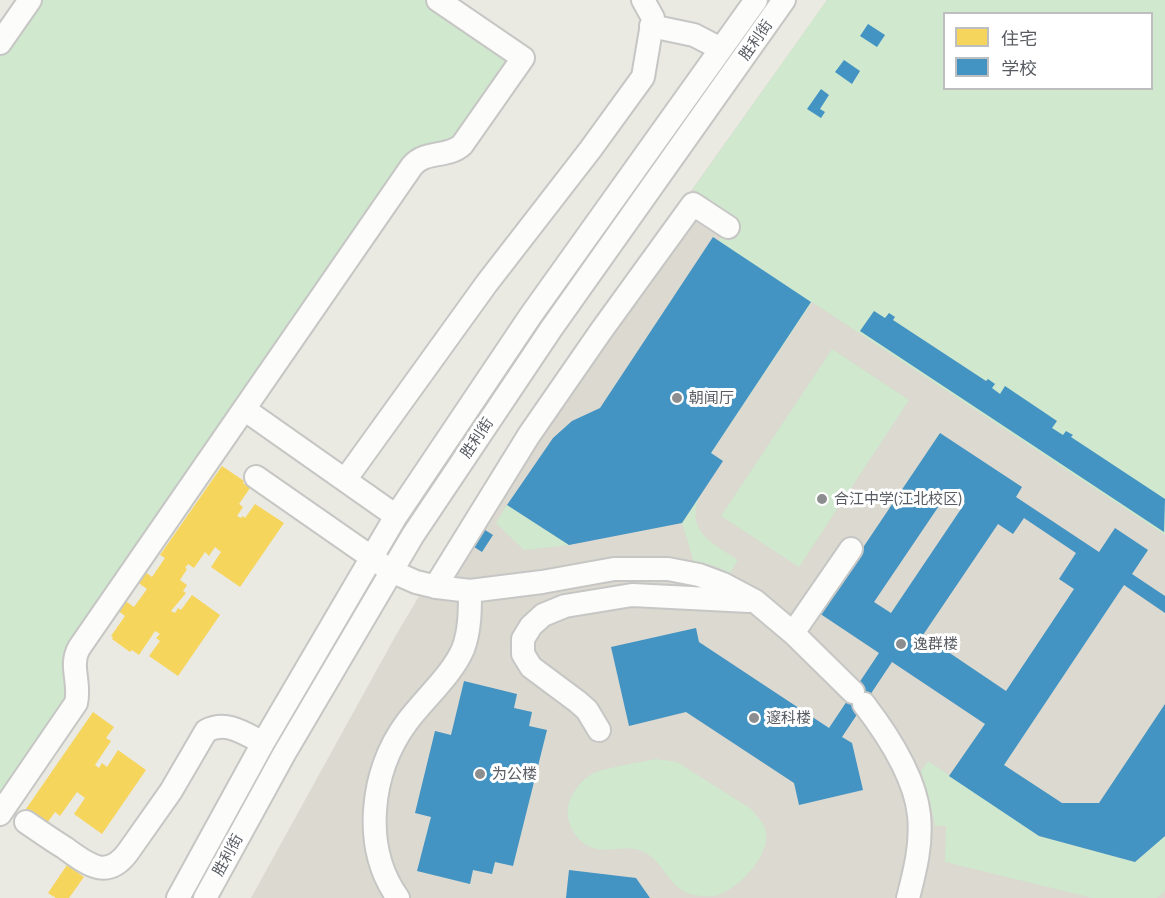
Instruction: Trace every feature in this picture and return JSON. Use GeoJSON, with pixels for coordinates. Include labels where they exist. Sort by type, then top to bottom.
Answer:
{"type":"FeatureCollection","features":[{"type":"Feature","properties":{"kind":"street"},"geometry":{"type":"LineString","coordinates":[[0,43],[30,0]]}},
{"type":"Feature","properties":{"kind":"street"},"geometry":{"type":"LineString","coordinates":[[0,814],[76,703],[78,691],[74,661],[79,648],[412,166],[420,159],[453,150],[462,145],[523,58],[438,0]]}},
{"type":"Feature","properties":{"kind":"street"},"geometry":{"type":"LineString","coordinates":[[345,480],[487,283],[590,150],[643,77],[653,18],[644,0]]}},
{"type":"Feature","properties":{"kind":"street","name":"胜利街"},"geometry":{"type":"LineString","coordinates":[[178,898],[263,743],[396,516],[531,315],[756,0]]}},
{"type":"Feature","properties":{"kind":"street","name":"胜利街"},"geometry":{"type":"LineString","coordinates":[[205,898],[284,754],[430,508],[551,329],[784,0]]}},
{"type":"Feature","properties":{"kind":"street"},"geometry":{"type":"LineString","coordinates":[[651,26],[694,35],[721,49]]}},
{"type":"Feature","properties":{"kind":"street"},"geometry":{"type":"LineString","coordinates":[[435,587],[529,435],[693,204],[728,228]]}},
{"type":"Feature","properties":{"kind":"street"},"geometry":{"type":"LineString","coordinates":[[244,410],[396,516]]}},
{"type":"Feature","properties":{"kind":"street"},"geometry":{"type":"LineString","coordinates":[[256,477],[391,571],[435,587],[470,591],[542,582],[614,569],[668,569],[699,575],[723,584],[755,601],[793,633],[859,698],[880,724],[897,753],[914,792],[919,815],[919,849],[908,898]]}},
{"type":"Feature","properties":{"kind":"street"},"geometry":{"type":"LineString","coordinates":[[793,633],[851,549]]}},
{"type":"Feature","properties":{"kind":"street"},"geometry":{"type":"LineString","coordinates":[[398,898],[385,875],[377,847],[375,815],[377,789],[388,755],[406,724],[452,668],[462,650],[468,631],[470,591]]}},
{"type":"Feature","properties":{"kind":"street"},"geometry":{"type":"LineString","coordinates":[[599,730],[587,711],[578,702],[531,667],[523,654],[524,639],[531,626],[543,615],[565,606],[632,595],[755,601]]}},
{"type":"Feature","properties":{"kind":"street"},"geometry":{"type":"LineString","coordinates":[[26,822],[84,862],[96,867],[109,867],[123,860],[171,791],[206,731],[213,727],[224,726],[263,743]]}},
{"type":"Feature","properties":{"kind":"shaded area","name":"合江中学(江北校区)"},"geometry":{"type":"Polygon","coordinates":[[[827,0],[1165,0],[1165,898],[251,898],[396,635],[446,551],[587,337],[827,0]]]}},
{"type":"Feature","properties":{"kind":"green space"},"geometry":{"type":"Polygon","coordinates":[[[38,0],[426,0],[513,60],[457,140],[427,149],[73,644],[71,691],[0,802],[0,55],[38,0]]]}},
{"type":"Feature","properties":{"kind":"green space"},"geometry":{"type":"Polygon","coordinates":[[[827,0],[1165,0],[1165,535],[812,302],[711,453],[613,388],[735,217],[693,189],[827,0]]]}},
{"type":"Feature","properties":{"kind":"green space"},"geometry":{"type":"Polygon","coordinates":[[[832,349],[909,400],[799,567],[721,516],[832,349]]]}},
{"type":"Feature","properties":{"kind":"green space"},"geometry":{"type":"Polygon","coordinates":[[[700,496],[696,508],[699,527],[711,542],[738,560],[730,573],[714,566],[694,562],[682,523],[700,496]]]}},
{"type":"Feature","properties":{"kind":"green space"},"geometry":{"type":"Polygon","coordinates":[[[507,505],[569,545],[524,550],[496,523],[507,505]]]}},
{"type":"Feature","properties":{"kind":"green space"},"geometry":{"type":"Polygon","coordinates":[[[656,759],[677,762],[751,809],[764,826],[766,841],[758,861],[751,871],[724,893],[715,896],[690,894],[674,884],[651,856],[642,851],[595,849],[581,841],[572,830],[568,817],[569,804],[578,786],[588,776],[656,759]]]}},
{"type":"Feature","properties":{"kind":"green space"},"geometry":{"type":"Polygon","coordinates":[[[928,761],[1039,836],[1135,862],[1165,836],[1165,891],[1157,898],[1093,898],[945,862],[946,826],[935,826],[921,771],[928,761]]]}},
{"type":"Feature","properties":{"kind":"building: 住宅"},"geometry":{"type":"Polygon","coordinates":[[[222,466],[250,488],[239,504],[243,507],[237,516],[245,518],[255,504],[284,523],[240,587],[211,567],[221,552],[215,547],[209,556],[205,552],[194,568],[188,564],[185,568],[187,569],[180,580],[187,585],[183,591],[186,593],[171,611],[175,613],[178,608],[181,610],[192,595],[220,615],[178,676],[149,656],[160,641],[156,638],[160,634],[155,631],[139,655],[132,650],[130,652],[111,636],[125,616],[117,610],[124,600],[134,607],[147,589],[137,582],[144,571],[152,577],[165,558],[160,555],[222,466]]]}},
{"type":"Feature","properties":{"kind":"building: 住宅"},"geometry":{"type":"Polygon","coordinates":[[[93,712],[114,727],[106,738],[111,741],[95,765],[99,768],[102,763],[107,767],[118,750],[146,770],[102,834],[74,814],[85,798],[77,792],[60,816],[55,812],[47,823],[26,809],[93,712]]]}},
{"type":"Feature","properties":{"kind":"building: 住宅"},"geometry":{"type":"Polygon","coordinates":[[[67,865],[84,877],[69,898],[56,898],[48,893],[67,865]]]}},
{"type":"Feature","properties":{"kind":"building: 学校"},"geometry":{"type":"Polygon","coordinates":[[[868,24],[885,35],[877,47],[860,36],[868,24]]]}},
{"type":"Feature","properties":{"kind":"building: 学校"},"geometry":{"type":"Polygon","coordinates":[[[844,60],[860,71],[852,84],[835,72],[844,60]]]}},
{"type":"Feature","properties":{"kind":"building: 学校"},"geometry":{"type":"Polygon","coordinates":[[[821,89],[829,95],[820,109],[825,112],[821,118],[807,109],[821,89]]]}},
{"type":"Feature","properties":{"kind":"building: 学校","name":"朝闻厅"},"geometry":{"type":"Polygon","coordinates":[[[713,237],[811,302],[711,453],[723,461],[682,523],[569,545],[507,505],[553,438],[572,421],[600,408],[713,237]]]}},
{"type":"Feature","properties":{"kind":"building: 学校"},"geometry":{"type":"Polygon","coordinates":[[[874,311],[885,318],[889,313],[895,317],[893,320],[986,381],[988,379],[995,384],[992,388],[1000,394],[1005,386],[1057,421],[1052,428],[1063,435],[1066,431],[1073,435],[1071,437],[1165,499],[1164,532],[860,331],[874,311]]]}},
{"type":"Feature","properties":{"kind":"building: 学校","name":"逸群楼"},"geometry":{"type":"Polygon","coordinates":[[[940,433],[1022,487],[1016,497],[1099,552],[1115,528],[1148,550],[1132,574],[1165,596],[1165,613],[1124,585],[1004,765],[1062,803],[1099,803],[1165,704],[1165,836],[1135,862],[1039,836],[949,776],[985,724],[892,662],[842,737],[852,743],[863,790],[799,805],[794,783],[686,712],[629,726],[611,647],[696,628],[699,642],[829,728],[879,653],[819,613],[940,433]],[[949,491],[874,602],[891,613],[965,503],[949,491]],[[1024,518],[1013,534],[998,524],[923,635],[1006,691],[1074,589],[1059,579],[1076,553],[1024,518]]]}},
{"type":"Feature","properties":{"kind":"building: 学校"},"geometry":{"type":"Polygon","coordinates":[[[482,528],[493,535],[482,552],[471,545],[482,528]]]}},
{"type":"Feature","properties":{"kind":"building: 学校","name":"为公楼"},"geometry":{"type":"Polygon","coordinates":[[[464,681],[517,694],[514,708],[532,712],[529,726],[547,730],[513,866],[495,862],[492,874],[473,870],[470,884],[417,871],[431,817],[415,813],[435,731],[451,735],[464,681]]]}},
{"type":"Feature","properties":{"kind":"building: 学校"},"geometry":{"type":"Polygon","coordinates":[[[569,870],[636,878],[650,898],[566,898],[569,870]]]}},
{"type":"Feature","properties":{"kind":"place","name":"朝闻厅"},"geometry":{"type":"Point","coordinates":[677,398]}},
{"type":"Feature","properties":{"kind":"place","name":"合江中学(江北校区)"},"geometry":{"type":"Point","coordinates":[822,499]}},
{"type":"Feature","properties":{"kind":"place","name":"逸群楼"},"geometry":{"type":"Point","coordinates":[901,644]}},
{"type":"Feature","properties":{"kind":"place","name":"邃科楼"},"geometry":{"type":"Point","coordinates":[754,718]}},
{"type":"Feature","properties":{"kind":"place","name":"为公楼"},"geometry":{"type":"Point","coordinates":[480,774]}}]}
